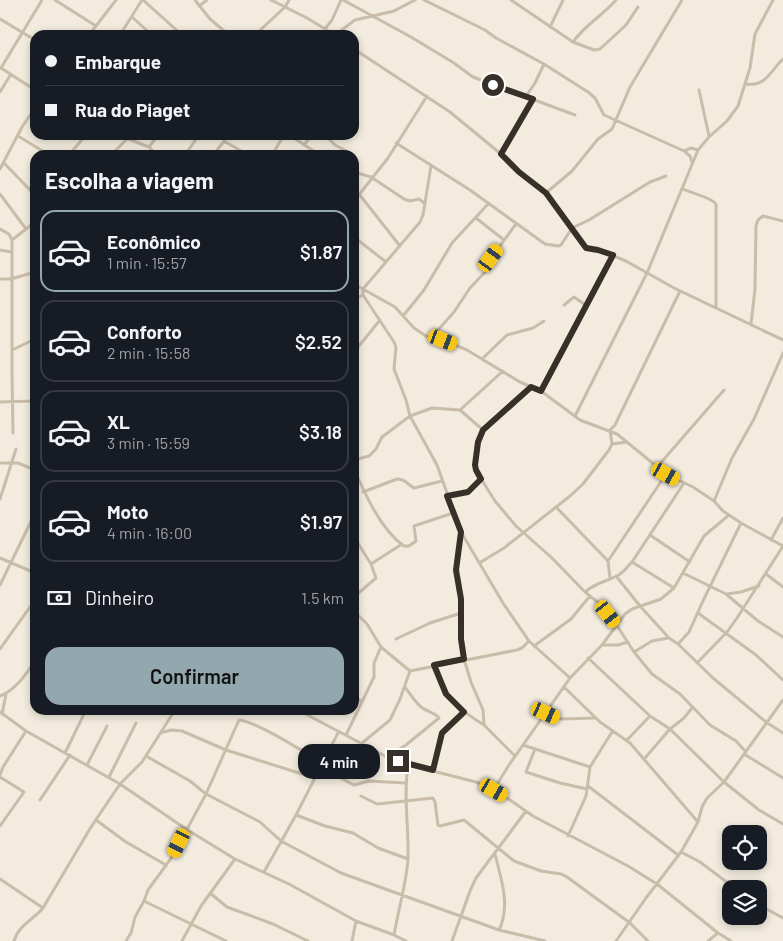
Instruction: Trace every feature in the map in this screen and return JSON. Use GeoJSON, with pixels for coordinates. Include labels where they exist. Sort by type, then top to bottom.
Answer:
{"type":"FeatureCollection","features":[{"type":"Feature","properties":{"kind":"street"},"geometry":{"type":"LineString","coordinates":[[30,87],[0,68],[42,0]]}},
{"type":"Feature","properties":{"kind":"street"},"geometry":{"type":"LineString","coordinates":[[55,0],[96,26]]}},
{"type":"Feature","properties":{"kind":"street"},"geometry":{"type":"LineString","coordinates":[[93,30],[116,0]]}},
{"type":"Feature","properties":{"kind":"street"},"geometry":{"type":"LineString","coordinates":[[123,30],[143,0],[176,30]]}},
{"type":"Feature","properties":{"kind":"street"},"geometry":{"type":"LineString","coordinates":[[195,0],[210,19],[223,30]]}},
{"type":"Feature","properties":{"kind":"street"},"geometry":{"type":"LineString","coordinates":[[199,6],[208,0]]}},
{"type":"Feature","properties":{"kind":"street"},"geometry":{"type":"LineString","coordinates":[[271,0],[328,30]]}},
{"type":"Feature","properties":{"kind":"street"},"geometry":{"type":"LineString","coordinates":[[260,30],[285,7],[289,0]]}},
{"type":"Feature","properties":{"kind":"street"},"geometry":{"type":"LineString","coordinates":[[325,28],[332,20],[342,0],[411,37],[473,77],[575,115]]}},
{"type":"Feature","properties":{"kind":"street"},"geometry":{"type":"LineString","coordinates":[[342,30],[355,20],[394,11],[415,0]]}},
{"type":"Feature","properties":{"kind":"street"},"geometry":{"type":"LineString","coordinates":[[424,0],[461,17],[544,64],[588,92],[595,98],[604,115],[684,151],[690,156],[693,163]]}},
{"type":"Feature","properties":{"kind":"street"},"geometry":{"type":"LineString","coordinates":[[512,0],[573,42],[594,50],[600,49],[626,25],[638,7]]}},
{"type":"Feature","properties":{"kind":"street"},"geometry":{"type":"LineString","coordinates":[[550,27],[563,0]]}},
{"type":"Feature","properties":{"kind":"street"},"geometry":{"type":"LineString","coordinates":[[573,42],[584,27],[597,20],[616,0]]}},
{"type":"Feature","properties":{"kind":"street"},"geometry":{"type":"LineString","coordinates":[[546,193],[578,165],[598,139],[612,129],[630,87],[682,0]]}},
{"type":"Feature","properties":{"kind":"street"},"geometry":{"type":"LineString","coordinates":[[575,416],[648,273],[698,150],[732,115],[738,106],[750,68],[755,34],[773,0]]}},
{"type":"Feature","properties":{"kind":"street"},"geometry":{"type":"LineString","coordinates":[[132,17],[146,30]]}},
{"type":"Feature","properties":{"kind":"street"},"geometry":{"type":"LineString","coordinates":[[0,19],[30,37]]}},
{"type":"Feature","properties":{"kind":"street"},"geometry":{"type":"LineString","coordinates":[[359,52],[450,112],[501,154],[519,172],[546,193],[586,248],[598,250],[626,261],[680,291],[783,340]]}},
{"type":"Feature","properties":{"kind":"street"},"geometry":{"type":"LineString","coordinates":[[746,84],[755,85],[761,83],[783,59]]}},
{"type":"Feature","properties":{"kind":"street"},"geometry":{"type":"LineString","coordinates":[[526,96],[544,64]]}},
{"type":"Feature","properties":{"kind":"street"},"geometry":{"type":"LineString","coordinates":[[0,92],[10,74]]}},
{"type":"Feature","properties":{"kind":"street"},"geometry":{"type":"LineString","coordinates":[[699,90],[709,137]]}},
{"type":"Feature","properties":{"kind":"street"},"geometry":{"type":"LineString","coordinates":[[400,246],[359,194],[388,158],[427,96]]}},
{"type":"Feature","properties":{"kind":"street"},"geometry":{"type":"LineString","coordinates":[[501,154],[533,99]]}},
{"type":"Feature","properties":{"kind":"street"},"geometry":{"type":"LineString","coordinates":[[0,170],[30,116]]}},
{"type":"Feature","properties":{"kind":"street"},"geometry":{"type":"LineString","coordinates":[[18,136],[41,150]]}},
{"type":"Feature","properties":{"kind":"street"},"geometry":{"type":"LineString","coordinates":[[72,150],[82,140]]}},
{"type":"Feature","properties":{"kind":"street"},"geometry":{"type":"LineString","coordinates":[[116,150],[127,140]]}},
{"type":"Feature","properties":{"kind":"street"},"geometry":{"type":"LineString","coordinates":[[131,140],[152,150]]}},
{"type":"Feature","properties":{"kind":"street"},"geometry":{"type":"LineString","coordinates":[[149,147],[154,140]]}},
{"type":"Feature","properties":{"kind":"street"},"geometry":{"type":"LineString","coordinates":[[296,140],[312,150]]}},
{"type":"Feature","properties":{"kind":"street"},"geometry":{"type":"LineString","coordinates":[[304,145],[308,140]]}},
{"type":"Feature","properties":{"kind":"street"},"geometry":{"type":"LineString","coordinates":[[330,140],[344,150]]}},
{"type":"Feature","properties":{"kind":"street"},"geometry":{"type":"LineString","coordinates":[[217,150],[224,141],[239,150]]}},
{"type":"Feature","properties":{"kind":"street"},"geometry":{"type":"LineString","coordinates":[[396,143],[489,203],[545,244],[558,246],[563,244],[572,228],[589,220],[650,182],[666,176]]}},
{"type":"Feature","properties":{"kind":"street"},"geometry":{"type":"LineString","coordinates":[[684,151],[691,148],[698,150]]}},
{"type":"Feature","properties":{"kind":"street"},"geometry":{"type":"LineString","coordinates":[[4,163],[29,189]]}},
{"type":"Feature","properties":{"kind":"street"},"geometry":{"type":"LineString","coordinates":[[431,166],[420,222],[363,289],[364,295],[396,347],[394,369],[410,416],[437,465],[461,532],[497,593],[529,641],[570,678]]}},
{"type":"Feature","properties":{"kind":"street"},"geometry":{"type":"LineString","coordinates":[[359,173],[371,177],[404,199],[410,201],[418,200],[425,203]]}},
{"type":"Feature","properties":{"kind":"street"},"geometry":{"type":"LineString","coordinates":[[683,189],[712,199],[716,204],[716,307]]}},
{"type":"Feature","properties":{"kind":"street"},"geometry":{"type":"LineString","coordinates":[[0,194],[26,229]]}},
{"type":"Feature","properties":{"kind":"street"},"geometry":{"type":"LineString","coordinates":[[404,316],[424,290],[452,243],[489,203]]}},
{"type":"Feature","properties":{"kind":"street"},"geometry":{"type":"LineString","coordinates":[[751,324],[755,289],[756,226],[758,220],[763,216],[783,221]]}},
{"type":"Feature","properties":{"kind":"street"},"geometry":{"type":"LineString","coordinates":[[476,218],[504,240]]}},
{"type":"Feature","properties":{"kind":"street"},"geometry":{"type":"LineString","coordinates":[[431,338],[454,312],[473,284],[485,272],[491,258],[516,224]]}},
{"type":"Feature","properties":{"kind":"street"},"geometry":{"type":"LineString","coordinates":[[12,240],[30,226]]}},
{"type":"Feature","properties":{"kind":"street"},"geometry":{"type":"LineString","coordinates":[[0,229],[9,234],[12,240],[13,433]]}},
{"type":"Feature","properties":{"kind":"street"},"geometry":{"type":"LineString","coordinates":[[359,241],[386,262]]}},
{"type":"Feature","properties":{"kind":"street"},"geometry":{"type":"LineString","coordinates":[[0,250],[11,252]]}},
{"type":"Feature","properties":{"kind":"street"},"geometry":{"type":"LineString","coordinates":[[541,391],[613,255]]}},
{"type":"Feature","properties":{"kind":"street"},"geometry":{"type":"LineString","coordinates":[[0,279],[30,273]]}},
{"type":"Feature","properties":{"kind":"street"},"geometry":{"type":"LineString","coordinates":[[359,287],[395,307],[414,328],[426,336],[453,344],[541,391],[575,416],[594,426],[617,434],[666,474],[693,487],[741,523],[783,546],[744,609],[727,632],[697,663]]}},
{"type":"Feature","properties":{"kind":"street"},"geometry":{"type":"LineString","coordinates":[[610,430],[615,425],[680,291]]}},
{"type":"Feature","properties":{"kind":"street"},"geometry":{"type":"LineString","coordinates":[[359,297],[364,295]]}},
{"type":"Feature","properties":{"kind":"street"},"geometry":{"type":"LineString","coordinates":[[564,306],[574,297],[587,306]]}},
{"type":"Feature","properties":{"kind":"street"},"geometry":{"type":"LineString","coordinates":[[359,346],[380,320]]}},
{"type":"Feature","properties":{"kind":"street"},"geometry":{"type":"LineString","coordinates":[[482,359],[507,334],[533,328],[544,320]]}},
{"type":"Feature","properties":{"kind":"street"},"geometry":{"type":"LineString","coordinates":[[12,350],[30,343]]}},
{"type":"Feature","properties":{"kind":"street"},"geometry":{"type":"LineString","coordinates":[[714,501],[732,458],[754,419],[783,353]]}},
{"type":"Feature","properties":{"kind":"street"},"geometry":{"type":"LineString","coordinates":[[460,410],[503,371]]}},
{"type":"Feature","properties":{"kind":"street"},"geometry":{"type":"LineString","coordinates":[[531,387],[483,430],[478,442],[475,465],[481,479],[516,526],[524,531],[585,592],[600,604],[652,674],[680,694],[710,725],[736,741],[745,753],[783,778]]}},
{"type":"Feature","properties":{"kind":"street"},"geometry":{"type":"LineString","coordinates":[[658,466],[724,390]]}},
{"type":"Feature","properties":{"kind":"street"},"geometry":{"type":"LineString","coordinates":[[0,402],[30,401]]}},
{"type":"Feature","properties":{"kind":"street"},"geometry":{"type":"LineString","coordinates":[[359,458],[369,456],[376,449],[382,437],[410,416],[432,408],[460,410],[483,430]]}},
{"type":"Feature","properties":{"kind":"street"},"geometry":{"type":"LineString","coordinates":[[615,425],[617,434]]}},
{"type":"Feature","properties":{"kind":"street"},"geometry":{"type":"LineString","coordinates":[[480,563],[504,548],[524,531],[557,508],[583,484],[612,444],[610,430]]}},
{"type":"Feature","properties":{"kind":"street"},"geometry":{"type":"LineString","coordinates":[[612,444],[627,442]]}},
{"type":"Feature","properties":{"kind":"street"},"geometry":{"type":"LineString","coordinates":[[0,499],[16,449]]}},
{"type":"Feature","properties":{"kind":"street"},"geometry":{"type":"LineString","coordinates":[[0,463],[18,463],[30,468]]}},
{"type":"Feature","properties":{"kind":"street"},"geometry":{"type":"LineString","coordinates":[[608,562],[666,474]]}},
{"type":"Feature","properties":{"kind":"street"},"geometry":{"type":"LineString","coordinates":[[364,492],[397,479],[403,480],[414,488],[442,481]]}},
{"type":"Feature","properties":{"kind":"street"},"geometry":{"type":"LineString","coordinates":[[447,496],[468,492],[481,479]]}},
{"type":"Feature","properties":{"kind":"street"},"geometry":{"type":"LineString","coordinates":[[359,480],[378,517],[402,544],[409,546],[416,541],[413,527],[415,525],[453,512]]}},
{"type":"Feature","properties":{"kind":"street"},"geometry":{"type":"LineString","coordinates":[[585,592],[593,585],[623,572],[632,562],[684,483]]}},
{"type":"Feature","properties":{"kind":"street"},"geometry":{"type":"LineString","coordinates":[[557,508],[608,562],[610,578]]}},
{"type":"Feature","properties":{"kind":"street"},"geometry":{"type":"LineString","coordinates":[[494,790],[515,756],[570,678],[602,645],[616,624],[628,611],[661,598],[674,588],[704,536],[729,515]]}},
{"type":"Feature","properties":{"kind":"street"},"geometry":{"type":"LineString","coordinates":[[771,540],[783,518]]}},
{"type":"Feature","properties":{"kind":"street"},"geometry":{"type":"LineString","coordinates":[[678,644],[689,632],[741,523]]}},
{"type":"Feature","properties":{"kind":"street"},"geometry":{"type":"LineString","coordinates":[[0,585],[30,524]]}},
{"type":"Feature","properties":{"kind":"street"},"geometry":{"type":"LineString","coordinates":[[461,532],[456,570],[461,599],[461,639],[464,659],[482,710],[484,725]]}},
{"type":"Feature","properties":{"kind":"street"},"geometry":{"type":"LineString","coordinates":[[650,535],[690,562]]}},
{"type":"Feature","properties":{"kind":"street"},"geometry":{"type":"LineString","coordinates":[[371,564],[402,544]]}},
{"type":"Feature","properties":{"kind":"street"},"geometry":{"type":"LineString","coordinates":[[359,545],[376,576],[376,579],[359,593]]}},
{"type":"Feature","properties":{"kind":"street"},"geometry":{"type":"LineString","coordinates":[[0,558],[30,571]]}},
{"type":"Feature","properties":{"kind":"street"},"geometry":{"type":"LineString","coordinates":[[632,562],[674,588]]}},
{"type":"Feature","properties":{"kind":"street"},"geometry":{"type":"LineString","coordinates":[[683,573],[726,594],[758,621],[783,637]]}},
{"type":"Feature","properties":{"kind":"street"},"geometry":{"type":"LineString","coordinates":[[766,574],[783,587]]}},
{"type":"Feature","properties":{"kind":"street"},"geometry":{"type":"LineString","coordinates":[[616,576],[669,638],[766,722],[783,733]]}},
{"type":"Feature","properties":{"kind":"street"},"geometry":{"type":"LineString","coordinates":[[726,594],[741,592],[758,586]]}},
{"type":"Feature","properties":{"kind":"street"},"geometry":{"type":"LineString","coordinates":[[534,646],[571,619],[590,596]]}},
{"type":"Feature","properties":{"kind":"street"},"geometry":{"type":"LineString","coordinates":[[0,649],[30,607]]}},
{"type":"Feature","properties":{"kind":"street"},"geometry":{"type":"LineString","coordinates":[[698,612],[727,632],[767,664],[783,680]]}},
{"type":"Feature","properties":{"kind":"street"},"geometry":{"type":"LineString","coordinates":[[396,640],[430,623],[461,613]]}},
{"type":"Feature","properties":{"kind":"street"},"geometry":{"type":"LineString","coordinates":[[359,616],[370,628],[381,647],[410,671]]}},
{"type":"Feature","properties":{"kind":"street"},"geometry":{"type":"LineString","coordinates":[[634,652],[656,640],[669,638]]}},
{"type":"Feature","properties":{"kind":"street"},"geometry":{"type":"LineString","coordinates":[[410,671],[520,649],[529,641]]}},
{"type":"Feature","properties":{"kind":"street"},"geometry":{"type":"LineString","coordinates":[[602,645],[618,645],[628,642]]}},
{"type":"Feature","properties":{"kind":"street"},"geometry":{"type":"LineString","coordinates":[[359,708],[374,676],[374,663],[381,647]]}},
{"type":"Feature","properties":{"kind":"street"},"geometry":{"type":"LineString","coordinates":[[588,658],[650,716],[670,730],[724,782],[759,810],[783,824]]}},
{"type":"Feature","properties":{"kind":"street"},"geometry":{"type":"LineString","coordinates":[[434,665],[446,694],[464,712],[484,725],[515,756]]}},
{"type":"Feature","properties":{"kind":"street"},"geometry":{"type":"LineString","coordinates":[[0,696],[6,694],[21,680],[30,668]]}},
{"type":"Feature","properties":{"kind":"street"},"geometry":{"type":"LineString","coordinates":[[362,743],[390,720],[410,671]]}},
{"type":"Feature","properties":{"kind":"street"},"geometry":{"type":"LineString","coordinates":[[387,758],[439,718],[420,706],[405,687]]}},
{"type":"Feature","properties":{"kind":"street"},"geometry":{"type":"LineString","coordinates":[[564,687],[612,732],[627,740],[698,822]]}},
{"type":"Feature","properties":{"kind":"street"},"geometry":{"type":"LineString","coordinates":[[6,694],[1,713],[26,731],[109,777],[235,859],[264,872],[356,922],[406,941]]}},
{"type":"Feature","properties":{"kind":"street"},"geometry":{"type":"LineString","coordinates":[[616,941],[681,852],[698,822],[706,798],[724,782],[783,700]]}},
{"type":"Feature","properties":{"kind":"street"},"geometry":{"type":"LineString","coordinates":[[645,759],[692,708]]}},
{"type":"Feature","properties":{"kind":"street"},"geometry":{"type":"LineString","coordinates":[[433,770],[442,733],[464,712]]}},
{"type":"Feature","properties":{"kind":"street"},"geometry":{"type":"LineString","coordinates":[[546,713],[562,720],[596,718]]}},
{"type":"Feature","properties":{"kind":"street"},"geometry":{"type":"LineString","coordinates":[[66,753],[84,715]]}},
{"type":"Feature","properties":{"kind":"street"},"geometry":{"type":"LineString","coordinates":[[14,941],[20,930],[36,917],[43,908],[96,820],[120,784],[146,756],[171,715]]}},
{"type":"Feature","properties":{"kind":"street"},"geometry":{"type":"LineString","coordinates":[[311,715],[387,758],[476,782],[494,790],[568,836],[628,866],[658,884],[718,933],[731,941]]}},
{"type":"Feature","properties":{"kind":"street"},"geometry":{"type":"LineString","coordinates":[[346,735],[356,715]]}},
{"type":"Feature","properties":{"kind":"street"},"geometry":{"type":"LineString","coordinates":[[627,740],[650,716]]}},
{"type":"Feature","properties":{"kind":"street"},"geometry":{"type":"LineString","coordinates":[[126,941],[148,890],[172,857],[206,794],[238,721],[242,720],[269,732],[354,785],[369,781],[405,783]]}},
{"type":"Feature","properties":{"kind":"street"},"geometry":{"type":"LineString","coordinates":[[109,777],[136,723]]}},
{"type":"Feature","properties":{"kind":"street"},"geometry":{"type":"LineString","coordinates":[[87,765],[107,726]]}},
{"type":"Feature","properties":{"kind":"street"},"geometry":{"type":"LineString","coordinates":[[160,733],[171,730],[182,731],[226,750],[314,778]]}},
{"type":"Feature","properties":{"kind":"street"},"geometry":{"type":"LineString","coordinates":[[0,826],[24,792],[0,776],[1,770],[26,731]]}},
{"type":"Feature","properties":{"kind":"street"},"geometry":{"type":"LineString","coordinates":[[264,872],[339,731]]}},
{"type":"Feature","properties":{"kind":"street"},"geometry":{"type":"LineString","coordinates":[[568,836],[582,808],[590,767],[612,732]]}},
{"type":"Feature","properties":{"kind":"street"},"geometry":{"type":"LineString","coordinates":[[523,745],[590,767]]}},
{"type":"Feature","properties":{"kind":"street"},"geometry":{"type":"LineString","coordinates":[[535,749],[526,767],[526,772],[560,783],[587,788],[678,855]]}},
{"type":"Feature","properties":{"kind":"street"},"geometry":{"type":"LineString","coordinates":[[40,800],[70,755]]}},
{"type":"Feature","properties":{"kind":"street"},"geometry":{"type":"LineString","coordinates":[[146,756],[190,781],[206,794],[260,822],[281,841],[341,873],[499,930],[545,941]]}},
{"type":"Feature","properties":{"kind":"street"},"geometry":{"type":"LineString","coordinates":[[394,935],[408,859],[405,783],[408,765]]}},
{"type":"Feature","properties":{"kind":"street"},"geometry":{"type":"LineString","coordinates":[[361,796],[378,804],[433,798],[436,802],[438,825],[464,820],[498,850],[520,864],[541,871],[561,874],[630,923],[648,941]]}},
{"type":"Feature","properties":{"kind":"street"},"geometry":{"type":"LineString","coordinates":[[452,941],[472,885],[526,811]]}},
{"type":"Feature","properties":{"kind":"street"},"geometry":{"type":"LineString","coordinates":[[296,815],[325,826],[353,833],[378,848],[408,859]]}},
{"type":"Feature","properties":{"kind":"street"},"geometry":{"type":"LineString","coordinates":[[96,820],[126,842],[166,865]]}},
{"type":"Feature","properties":{"kind":"street"},"geometry":{"type":"LineString","coordinates":[[681,852],[700,862],[724,880]]}},
{"type":"Feature","properties":{"kind":"street"},"geometry":{"type":"LineString","coordinates":[[495,854],[504,890],[505,904],[504,920],[499,930]]}},
{"type":"Feature","properties":{"kind":"street"},"geometry":{"type":"LineString","coordinates":[[182,941],[201,906],[235,859]]}},
{"type":"Feature","properties":{"kind":"street"},"geometry":{"type":"LineString","coordinates":[[0,879],[43,908]]}},
{"type":"Feature","properties":{"kind":"street"},"geometry":{"type":"LineString","coordinates":[[210,893],[227,907],[273,924],[308,941]]}},
{"type":"Feature","properties":{"kind":"street"},"geometry":{"type":"LineString","coordinates":[[144,901],[226,941]]}},
{"type":"Feature","properties":{"kind":"street"},"geometry":{"type":"LineString","coordinates":[[767,909],[783,918]]}},
{"type":"Feature","properties":{"kind":"street"},"geometry":{"type":"LineString","coordinates":[[352,941],[356,922]]}},
{"type":"Feature","properties":{"kind":"street"},"geometry":{"type":"LineString","coordinates":[[708,941],[718,933]]}},
{"type":"Feature","properties":{"kind":"route"},"geometry":{"type":"LineString","coordinates":[[398,761],[433,770],[440,736],[464,712],[446,694],[434,665],[464,659],[461,639],[461,599],[456,576],[461,532],[447,496],[468,492],[481,479],[475,465],[478,442],[483,430],[531,387],[541,391],[613,255],[586,248],[546,193],[519,172],[501,154],[533,99],[493,85]]}}]}
